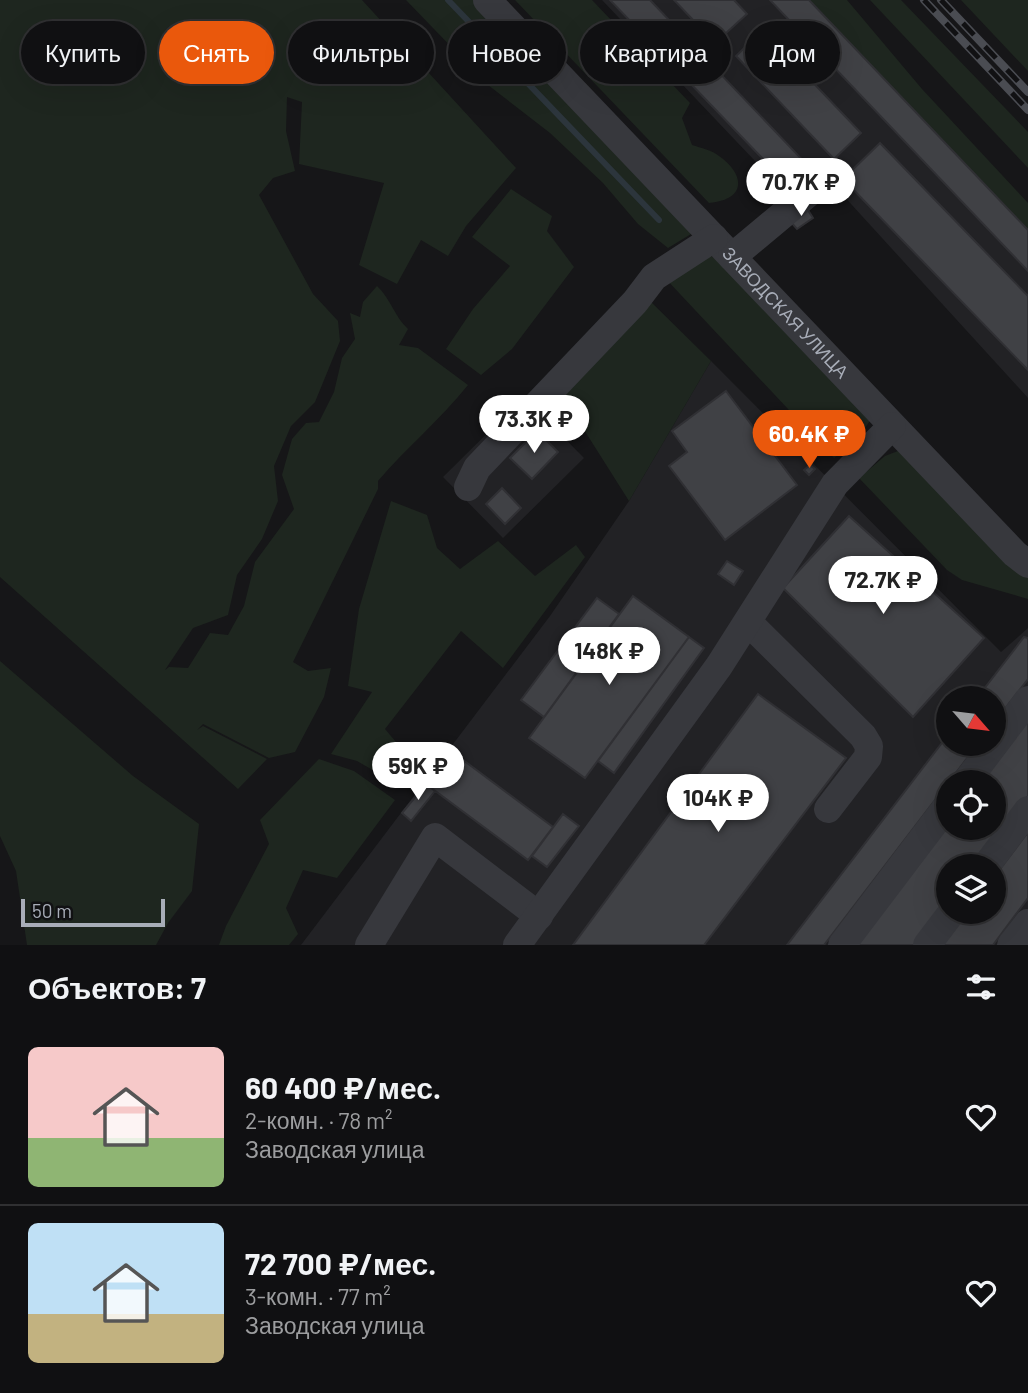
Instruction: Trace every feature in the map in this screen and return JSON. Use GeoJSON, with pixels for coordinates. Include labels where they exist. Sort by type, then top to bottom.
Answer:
{"type":"FeatureCollection","features":[{"type":"Feature","properties":{"kind":"street","name":"ЗАВОДСКАЯ УЛИЦА"},"geometry":{"type":"LineString","coordinates":[[487,0],[892,426],[1015,554],[1028,564]]}},
{"type":"Feature","properties":{"kind":"street"},"geometry":{"type":"LineString","coordinates":[[468,486],[477,468],[635,302],[654,277],[723,248],[823,181]]}},
{"type":"Feature","properties":{"kind":"street"},"geometry":{"type":"LineString","coordinates":[[517,945],[719,666],[835,484],[892,426]]}},
{"type":"Feature","properties":{"kind":"street"},"geometry":{"type":"LineString","coordinates":[[748,622],[807,678],[869,746],[868,757],[828,809]]}},
{"type":"Feature","properties":{"kind":"street"},"geometry":{"type":"LineString","coordinates":[[975,770],[1028,700]]}},
{"type":"Feature","properties":{"kind":"street"},"geometry":{"type":"LineString","coordinates":[[995,854],[1028,810]]}},
{"type":"Feature","properties":{"kind":"street"},"geometry":{"type":"LineString","coordinates":[[842,945],[936,821]]}},
{"type":"Feature","properties":{"kind":"street"},"geometry":{"type":"LineString","coordinates":[[369,945],[435,837],[539,916]]}},
{"type":"Feature","properties":{"kind":"street"},"geometry":{"type":"LineString","coordinates":[[1011,945],[1028,923]]}},
{"type":"Feature","properties":{"kind":"street"},"geometry":{"type":"LineString","coordinates":[[927,945],[943,924]]}},
{"type":"Feature","properties":{"kind":"shaded area"},"geometry":{"type":"Polygon","coordinates":[[[0,0],[362,0],[381,21],[288,21],[288,84],[434,84],[434,79],[516,168],[466,226],[448,256],[421,240],[397,284],[359,265],[384,183],[299,164],[302,102],[287,97],[286,131],[295,171],[273,178],[259,195],[313,294],[338,321],[340,341],[315,402],[291,426],[274,466],[278,501],[262,539],[237,575],[228,615],[193,628],[165,670],[169,667],[188,668],[210,633],[228,635],[244,606],[255,562],[294,509],[282,475],[292,439],[306,423],[319,422],[334,392],[342,358],[355,339],[350,313],[360,317],[363,302],[377,286],[408,329],[399,345],[418,348],[468,385],[378,481],[378,489],[293,662],[308,671],[331,668],[324,697],[295,752],[269,758],[203,724],[197,730],[203,726],[267,759],[238,789],[0,577],[0,0]]]}},
{"type":"Feature","properties":{"kind":"shaded area"},"geometry":{"type":"Polygon","coordinates":[[[406,0],[477,0],[497,21],[448,21],[448,44],[434,29],[434,21],[426,21],[406,0]]]}},
{"type":"Feature","properties":{"kind":"shaded area"},"geometry":{"type":"Polygon","coordinates":[[[515,0],[592,0],[612,21],[580,21],[580,68],[566,53],[566,21],[535,21],[515,0]]]}},
{"type":"Feature","properties":{"kind":"shaded area"},"geometry":{"type":"Polygon","coordinates":[[[602,0],[810,0],[830,21],[745,21],[745,84],[840,84],[840,32],[1028,229],[1028,398],[820,170],[790,198],[682,84],[731,84],[731,21],[622,21],[602,0]]]}},
{"type":"Feature","properties":{"kind":"shaded area"},"geometry":{"type":"Polygon","coordinates":[[[809,0],[847,0],[922,89],[1028,203],[1028,230],[840,33],[840,21],[829,21],[809,0]]]}},
{"type":"Feature","properties":{"kind":"shaded area"},"geometry":{"type":"Polygon","coordinates":[[[870,0],[901,0],[1028,132],[1028,168],[870,0]]]}},
{"type":"Feature","properties":{"kind":"shaded area"},"geometry":{"type":"Polygon","coordinates":[[[961,0],[1028,0],[1028,71],[961,0]]]}},
{"type":"Feature","properties":{"kind":"shaded area"},"geometry":{"type":"Polygon","coordinates":[[[557,84],[696,231],[668,248],[638,224],[603,183],[550,133],[488,85],[557,84]]]}},
{"type":"Feature","properties":{"kind":"shaded area"},"geometry":{"type":"Polygon","coordinates":[[[595,84],[672,84],[690,103],[682,118],[692,145],[713,152],[728,163],[737,178],[736,192],[721,201],[709,203],[595,84]]]}},
{"type":"Feature","properties":{"kind":"shaded area"},"geometry":{"type":"Polygon","coordinates":[[[511,189],[552,216],[547,231],[574,267],[512,349],[481,375],[446,349],[473,309],[510,266],[472,237],[511,189]]]}},
{"type":"Feature","properties":{"kind":"shaded area"},"geometry":{"type":"Polygon","coordinates":[[[706,254],[722,261],[873,416],[856,442],[834,458],[665,278],[706,254]]]}},
{"type":"Feature","properties":{"kind":"shaded area"},"geometry":{"type":"Polygon","coordinates":[[[649,300],[711,361],[629,501],[562,395],[649,300]]]}},
{"type":"Feature","properties":{"kind":"shaded area"},"geometry":{"type":"Polygon","coordinates":[[[711,361],[1001,652],[1028,628],[1028,945],[301,945],[550,616],[629,501],[711,361]]]}},
{"type":"Feature","properties":{"kind":"shaded area"},"geometry":{"type":"Polygon","coordinates":[[[524,397],[584,458],[503,538],[443,477],[524,397]]]}},
{"type":"Feature","properties":{"kind":"shaded area"},"geometry":{"type":"Polygon","coordinates":[[[898,451],[1028,573],[1028,599],[962,580],[947,570],[859,478],[885,456],[898,451]]]}},
{"type":"Feature","properties":{"kind":"shaded area"},"geometry":{"type":"Polygon","coordinates":[[[391,501],[427,515],[437,548],[460,569],[498,541],[535,576],[576,545],[585,557],[503,668],[461,631],[385,729],[412,761],[397,784],[357,761],[331,754],[372,692],[348,686],[359,609],[391,501]]]}},
{"type":"Feature","properties":{"kind":"shaded area"},"geometry":{"type":"Polygon","coordinates":[[[0,661],[133,776],[199,824],[192,891],[168,923],[156,945],[27,945],[16,871],[0,836],[0,661]]]}},
{"type":"Feature","properties":{"kind":"shaded area"},"geometry":{"type":"Polygon","coordinates":[[[319,759],[354,771],[395,800],[337,878],[303,870],[286,908],[298,934],[289,945],[219,945],[226,926],[269,844],[260,820],[319,759]]]}},
{"type":"Feature","properties":{"kind":"building"},"geometry":{"type":"Polygon","coordinates":[[[610,0],[650,0],[670,21],[630,21],[610,0]]]}},
{"type":"Feature","properties":{"kind":"building"},"geometry":{"type":"Polygon","coordinates":[[[674,0],[734,0],[747,14],[731,28],[731,21],[694,21],[674,0]]]}},
{"type":"Feature","properties":{"kind":"building"},"geometry":{"type":"Polygon","coordinates":[[[770,0],[809,0],[829,21],[790,21],[770,0]]]}},
{"type":"Feature","properties":{"kind":"building"},"geometry":{"type":"Polygon","coordinates":[[[840,33],[1028,230],[1028,271],[840,74],[840,33]]]}},
{"type":"Feature","properties":{"kind":"building"},"geometry":{"type":"Polygon","coordinates":[[[745,47],[745,65],[736,56],[745,47]]]}},
{"type":"Feature","properties":{"kind":"building"},"geometry":{"type":"Polygon","coordinates":[[[691,84],[730,84],[812,170],[789,186],[691,84]]]}},
{"type":"Feature","properties":{"kind":"building"},"geometry":{"type":"Polygon","coordinates":[[[763,84],[814,84],[861,133],[834,159],[763,84]]]}},
{"type":"Feature","properties":{"kind":"building"},"geometry":{"type":"Polygon","coordinates":[[[880,143],[1028,296],[1028,370],[843,179],[880,143]]]}},
{"type":"Feature","properties":{"kind":"building"},"geometry":{"type":"Polygon","coordinates":[[[806,207],[813,218],[797,229],[789,220],[806,207]]]}},
{"type":"Feature","properties":{"kind":"building"},"geometry":{"type":"Polygon","coordinates":[[[726,391],[797,485],[725,540],[669,466],[687,452],[672,431],[726,391]]]}},
{"type":"Feature","properties":{"kind":"building"},"geometry":{"type":"Polygon","coordinates":[[[537,431],[558,452],[532,479],[510,458],[537,431]]]}},
{"type":"Feature","properties":{"kind":"building"},"geometry":{"type":"Polygon","coordinates":[[[810,465],[815,469],[809,475],[804,470],[810,465]]]}},
{"type":"Feature","properties":{"kind":"building"},"geometry":{"type":"Polygon","coordinates":[[[502,488],[521,508],[505,524],[486,504],[502,488]]]}},
{"type":"Feature","properties":{"kind":"building"},"geometry":{"type":"Polygon","coordinates":[[[849,516],[984,638],[941,686],[936,686],[936,691],[913,717],[783,588],[849,516]]]}},
{"type":"Feature","properties":{"kind":"building"},"geometry":{"type":"Polygon","coordinates":[[[727,561],[743,571],[734,585],[718,574],[727,561]]]}},
{"type":"Feature","properties":{"kind":"building"},"geometry":{"type":"Polygon","coordinates":[[[633,596],[689,637],[585,778],[529,738],[633,596]]]}},
{"type":"Feature","properties":{"kind":"building"},"geometry":{"type":"Polygon","coordinates":[[[597,598],[619,614],[544,717],[521,700],[597,598]]]}},
{"type":"Feature","properties":{"kind":"building"},"geometry":{"type":"Polygon","coordinates":[[[689,637],[704,648],[614,773],[598,761],[689,637]]]}},
{"type":"Feature","properties":{"kind":"building"},"geometry":{"type":"Polygon","coordinates":[[[1024,637],[1028,638],[1028,679],[1006,707],[1006,686],[986,686],[1024,637]]]}},
{"type":"Feature","properties":{"kind":"building"},"geometry":{"type":"Polygon","coordinates":[[[758,694],[846,758],[704,945],[573,945],[758,694]]]}},
{"type":"Feature","properties":{"kind":"building"},"geometry":{"type":"Polygon","coordinates":[[[1028,715],[1028,796],[1006,825],[1006,770],[986,770],[997,756],[1006,756],[1006,744],[1028,715]]]}},
{"type":"Feature","properties":{"kind":"building"},"geometry":{"type":"Polygon","coordinates":[[[451,751],[553,827],[528,860],[426,784],[451,751]]]}},
{"type":"Feature","properties":{"kind":"building"},"geometry":{"type":"Polygon","coordinates":[[[936,751],[936,756],[969,756],[958,770],[936,770],[936,799],[824,945],[787,945],[936,751]]]}},
{"type":"Feature","properties":{"kind":"building"},"geometry":{"type":"Polygon","coordinates":[[[426,784],[435,791],[411,821],[402,813],[426,784]]]}},
{"type":"Feature","properties":{"kind":"building"},"geometry":{"type":"Polygon","coordinates":[[[563,814],[579,826],[547,867],[532,856],[563,814]]]}},
{"type":"Feature","properties":{"kind":"building"},"geometry":{"type":"Polygon","coordinates":[[[1028,832],[1028,898],[993,945],[942,945],[959,924],[1006,924],[1006,861],[1028,832]]]}},
{"type":"Feature","properties":{"kind":"building"},"geometry":{"type":"Polygon","coordinates":[[[936,835],[936,840],[994,840],[983,854],[936,854],[936,916],[914,945],[852,945],[936,835]]]}},
{"type":"Feature","properties":{"kind":"waterway"},"geometry":{"type":"LineString","coordinates":[[448,0],[659,220]]}},
{"type":"Feature","properties":{"kind":"railway"},"geometry":{"type":"LineString","coordinates":[[924,0],[1028,110]]}},
{"type":"Feature","properties":{"kind":"railway"},"geometry":{"type":"LineString","coordinates":[[941,0],[1028,92]]}}]}
